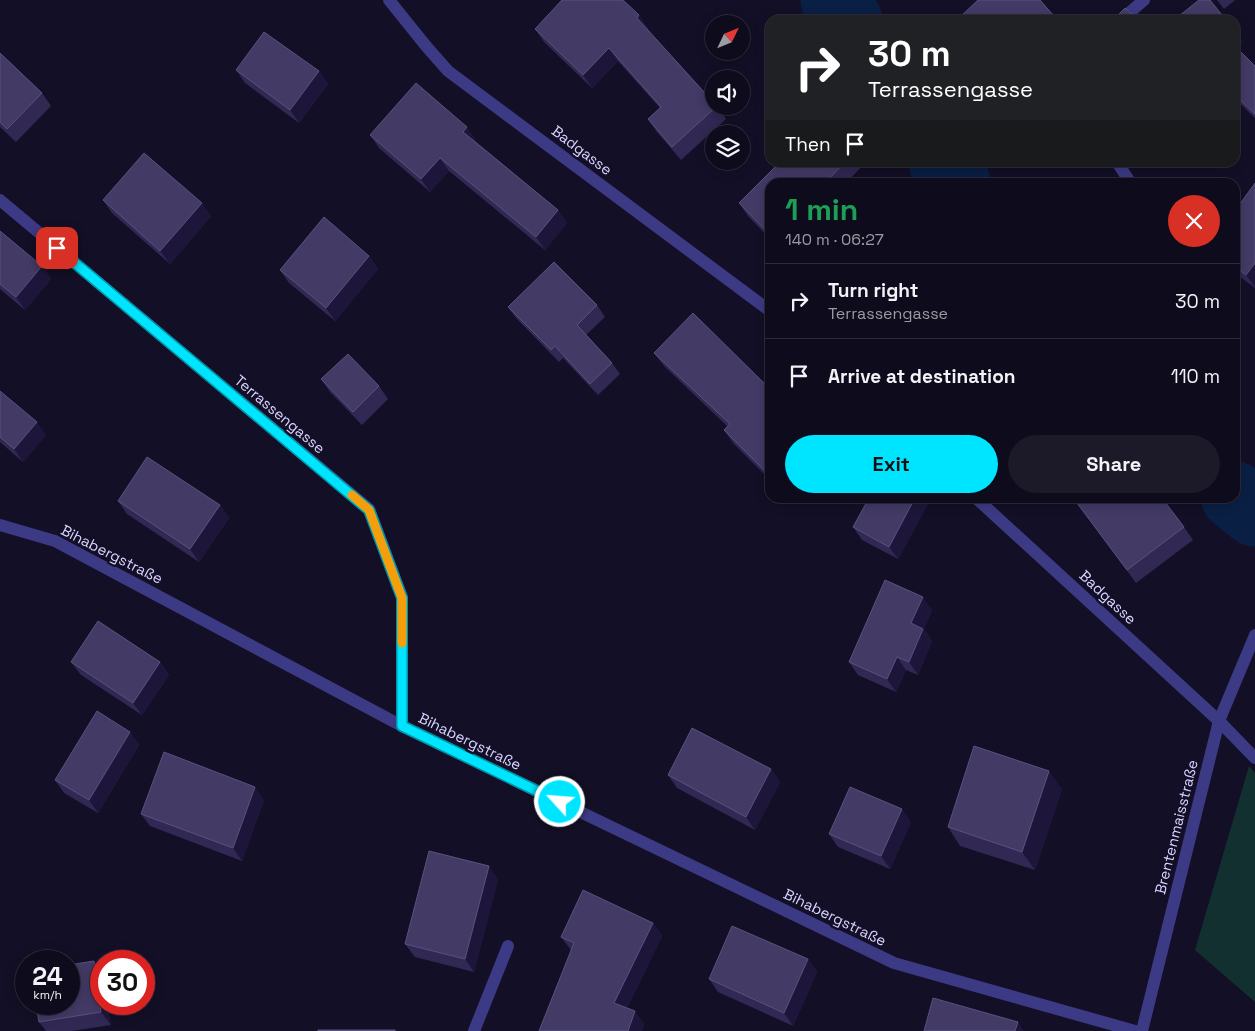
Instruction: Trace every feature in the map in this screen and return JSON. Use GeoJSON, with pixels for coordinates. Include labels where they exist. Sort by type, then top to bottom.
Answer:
{"type":"FeatureCollection","features":[{"type":"Feature","properties":{"kind":"street","name":"Badgasse"},"geometry":{"type":"LineString","coordinates":[[388,0],[448,71],[765,307]]}},
{"type":"Feature","properties":{"kind":"street"},"geometry":{"type":"LineString","coordinates":[[1127,15],[1144,0]]}},
{"type":"Feature","properties":{"kind":"street"},"geometry":{"type":"LineString","coordinates":[[1120,167],[1127,178]]}},
{"type":"Feature","properties":{"kind":"street","name":"Terrassengasse"},"geometry":{"type":"LineString","coordinates":[[0,200],[369,510],[402,598],[402,726]]}},
{"type":"Feature","properties":{"kind":"street","name":"Badgasse"},"geometry":{"type":"LineString","coordinates":[[981,503],[1218,721],[1255,758]]}},
{"type":"Feature","properties":{"kind":"street","name":"Bihabergstraße"},"geometry":{"type":"LineString","coordinates":[[0,525],[55,542],[402,726],[894,963],[1135,1031]]}},
{"type":"Feature","properties":{"kind":"street","name":"Brentenmaisstraße"},"geometry":{"type":"LineString","coordinates":[[1142,1031],[1218,721],[1255,635]]}},
{"type":"Feature","properties":{"kind":"street"},"geometry":{"type":"LineString","coordinates":[[474,1031],[508,946]]}},
{"type":"Feature","properties":{"kind":"green space"},"geometry":{"type":"Polygon","coordinates":[[[1249,766],[1255,773],[1255,1002],[1195,950],[1249,766]]]}},
{"type":"Feature","properties":{"kind":"building"},"geometry":{"type":"Polygon","coordinates":[[[562,0],[623,0],[639,15],[637,18],[705,93],[705,115],[707,115],[672,147],[648,119],[661,107],[609,48],[583,75],[535,29],[562,0]]]}},
{"type":"Feature","properties":{"kind":"building"},"geometry":{"type":"Polygon","coordinates":[[[978,0],[1040,0],[1053,15],[962,15],[978,0]]]}},
{"type":"Feature","properties":{"kind":"building"},"geometry":{"type":"Polygon","coordinates":[[[1199,0],[1210,0],[1222,15],[1180,15],[1199,0]]]}},
{"type":"Feature","properties":{"kind":"building"},"geometry":{"type":"Polygon","coordinates":[[[1125,8],[1133,15],[1118,15],[1125,8]]]}},
{"type":"Feature","properties":{"kind":"building"},"geometry":{"type":"Polygon","coordinates":[[[264,32],[319,71],[290,110],[236,70],[264,32]]]}},
{"type":"Feature","properties":{"kind":"building"},"geometry":{"type":"Polygon","coordinates":[[[1240,51],[1255,66],[1255,114],[1240,100],[1240,51]]]}},
{"type":"Feature","properties":{"kind":"building"},"geometry":{"type":"Polygon","coordinates":[[[0,53],[42,93],[7,129],[0,122],[0,53]]]}},
{"type":"Feature","properties":{"kind":"building"},"geometry":{"type":"Polygon","coordinates":[[[416,83],[467,127],[463,132],[558,210],[536,237],[440,158],[421,179],[370,135],[416,83]]]}},
{"type":"Feature","properties":{"kind":"building"},"geometry":{"type":"Polygon","coordinates":[[[144,153],[202,203],[160,251],[103,200],[144,153]]]}},
{"type":"Feature","properties":{"kind":"building"},"geometry":{"type":"Polygon","coordinates":[[[775,167],[840,167],[830,178],[765,178],[765,230],[739,203],[775,167]]]}},
{"type":"Feature","properties":{"kind":"building"},"geometry":{"type":"Polygon","coordinates":[[[1255,183],[1255,263],[1246,275],[1240,271],[1240,204],[1255,183]]]}},
{"type":"Feature","properties":{"kind":"building"},"geometry":{"type":"Polygon","coordinates":[[[324,217],[369,256],[326,308],[280,270],[324,217]]]}},
{"type":"Feature","properties":{"kind":"building"},"geometry":{"type":"Polygon","coordinates":[[[0,231],[42,266],[16,297],[0,284],[0,231]]]}},
{"type":"Feature","properties":{"kind":"building"},"geometry":{"type":"Polygon","coordinates":[[[554,262],[597,305],[577,325],[612,363],[590,384],[555,346],[551,350],[508,307],[554,262]]]}},
{"type":"Feature","properties":{"kind":"building"},"geometry":{"type":"Polygon","coordinates":[[[693,313],[765,384],[765,471],[724,430],[730,424],[654,353],[693,313]]]}},
{"type":"Feature","properties":{"kind":"building"},"geometry":{"type":"Polygon","coordinates":[[[348,354],[379,386],[353,412],[321,379],[348,354]]]}},
{"type":"Feature","properties":{"kind":"building"},"geometry":{"type":"Polygon","coordinates":[[[0,391],[37,422],[14,449],[0,437],[0,391]]]}},
{"type":"Feature","properties":{"kind":"building"},"geometry":{"type":"Polygon","coordinates":[[[147,457],[220,505],[190,549],[118,501],[147,457]]]}},
{"type":"Feature","properties":{"kind":"building"},"geometry":{"type":"Polygon","coordinates":[[[866,503],[912,503],[889,547],[853,527],[866,503]]]}},
{"type":"Feature","properties":{"kind":"building"},"geometry":{"type":"Polygon","coordinates":[[[1077,503],[1166,503],[1184,527],[1127,570],[1077,503]]]}},
{"type":"Feature","properties":{"kind":"building"},"geometry":{"type":"Polygon","coordinates":[[[885,580],[923,597],[911,623],[923,629],[909,662],[897,657],[887,679],[849,662],[885,580]]]}},
{"type":"Feature","properties":{"kind":"building"},"geometry":{"type":"Polygon","coordinates":[[[98,621],[160,662],[133,703],[71,662],[98,621]]]}},
{"type":"Feature","properties":{"kind":"building"},"geometry":{"type":"Polygon","coordinates":[[[97,711],[130,732],[89,800],[55,780],[97,711]]]}},
{"type":"Feature","properties":{"kind":"building"},"geometry":{"type":"Polygon","coordinates":[[[692,728],[771,769],[746,817],[668,775],[692,728]]]}},
{"type":"Feature","properties":{"kind":"building"},"geometry":{"type":"Polygon","coordinates":[[[974,746],[1049,771],[1022,852],[948,827],[974,746]]]}},
{"type":"Feature","properties":{"kind":"building"},"geometry":{"type":"Polygon","coordinates":[[[164,752],[255,787],[233,848],[141,814],[164,752]]]}},
{"type":"Feature","properties":{"kind":"building"},"geometry":{"type":"Polygon","coordinates":[[[850,787],[902,809],[881,856],[829,834],[850,787]]]}},
{"type":"Feature","properties":{"kind":"building"},"geometry":{"type":"Polygon","coordinates":[[[429,851],[489,866],[465,959],[405,944],[429,851]]]}},
{"type":"Feature","properties":{"kind":"building"},"geometry":{"type":"Polygon","coordinates":[[[583,890],[653,923],[614,1003],[635,1011],[628,1031],[539,1031],[574,943],[561,937],[583,890]]]}},
{"type":"Feature","properties":{"kind":"building"},"geometry":{"type":"Polygon","coordinates":[[[732,926],[808,959],[784,1013],[709,979],[732,926]]]}},
{"type":"Feature","properties":{"kind":"building"},"geometry":{"type":"Polygon","coordinates":[[[90,962],[90,1014],[39,1022],[38,1015],[80,1015],[80,963],[90,962]]]}},
{"type":"Feature","properties":{"kind":"building"},"geometry":{"type":"Polygon","coordinates":[[[933,998],[1018,1022],[1015,1031],[924,1031],[933,998]]]}},
{"type":"Feature","properties":{"kind":"building"},"geometry":{"type":"Polygon","coordinates":[[[395,1030],[395,1031],[318,1031],[395,1030]]]}},
{"type":"Feature","properties":{"kind":"waterway"},"geometry":{"type":"LineString","coordinates":[[835,0],[845,15]]}},
{"type":"Feature","properties":{"kind":"waterway"},"geometry":{"type":"LineString","coordinates":[[946,167],[953,178]]}},
{"type":"Feature","properties":{"kind":"waterway"},"geometry":{"type":"LineString","coordinates":[[1240,500],[1255,512]]}},
{"type":"Feature","properties":{"kind":"slow traffic"},"geometry":{"type":"LineString","coordinates":[[352,495],[369,510],[402,598],[402,643]]}},
{"type":"Feature","properties":{"kind":"route"},"geometry":{"type":"LineString","coordinates":[[57,248],[369,510],[402,598],[402,726],[560,802]]}}]}
